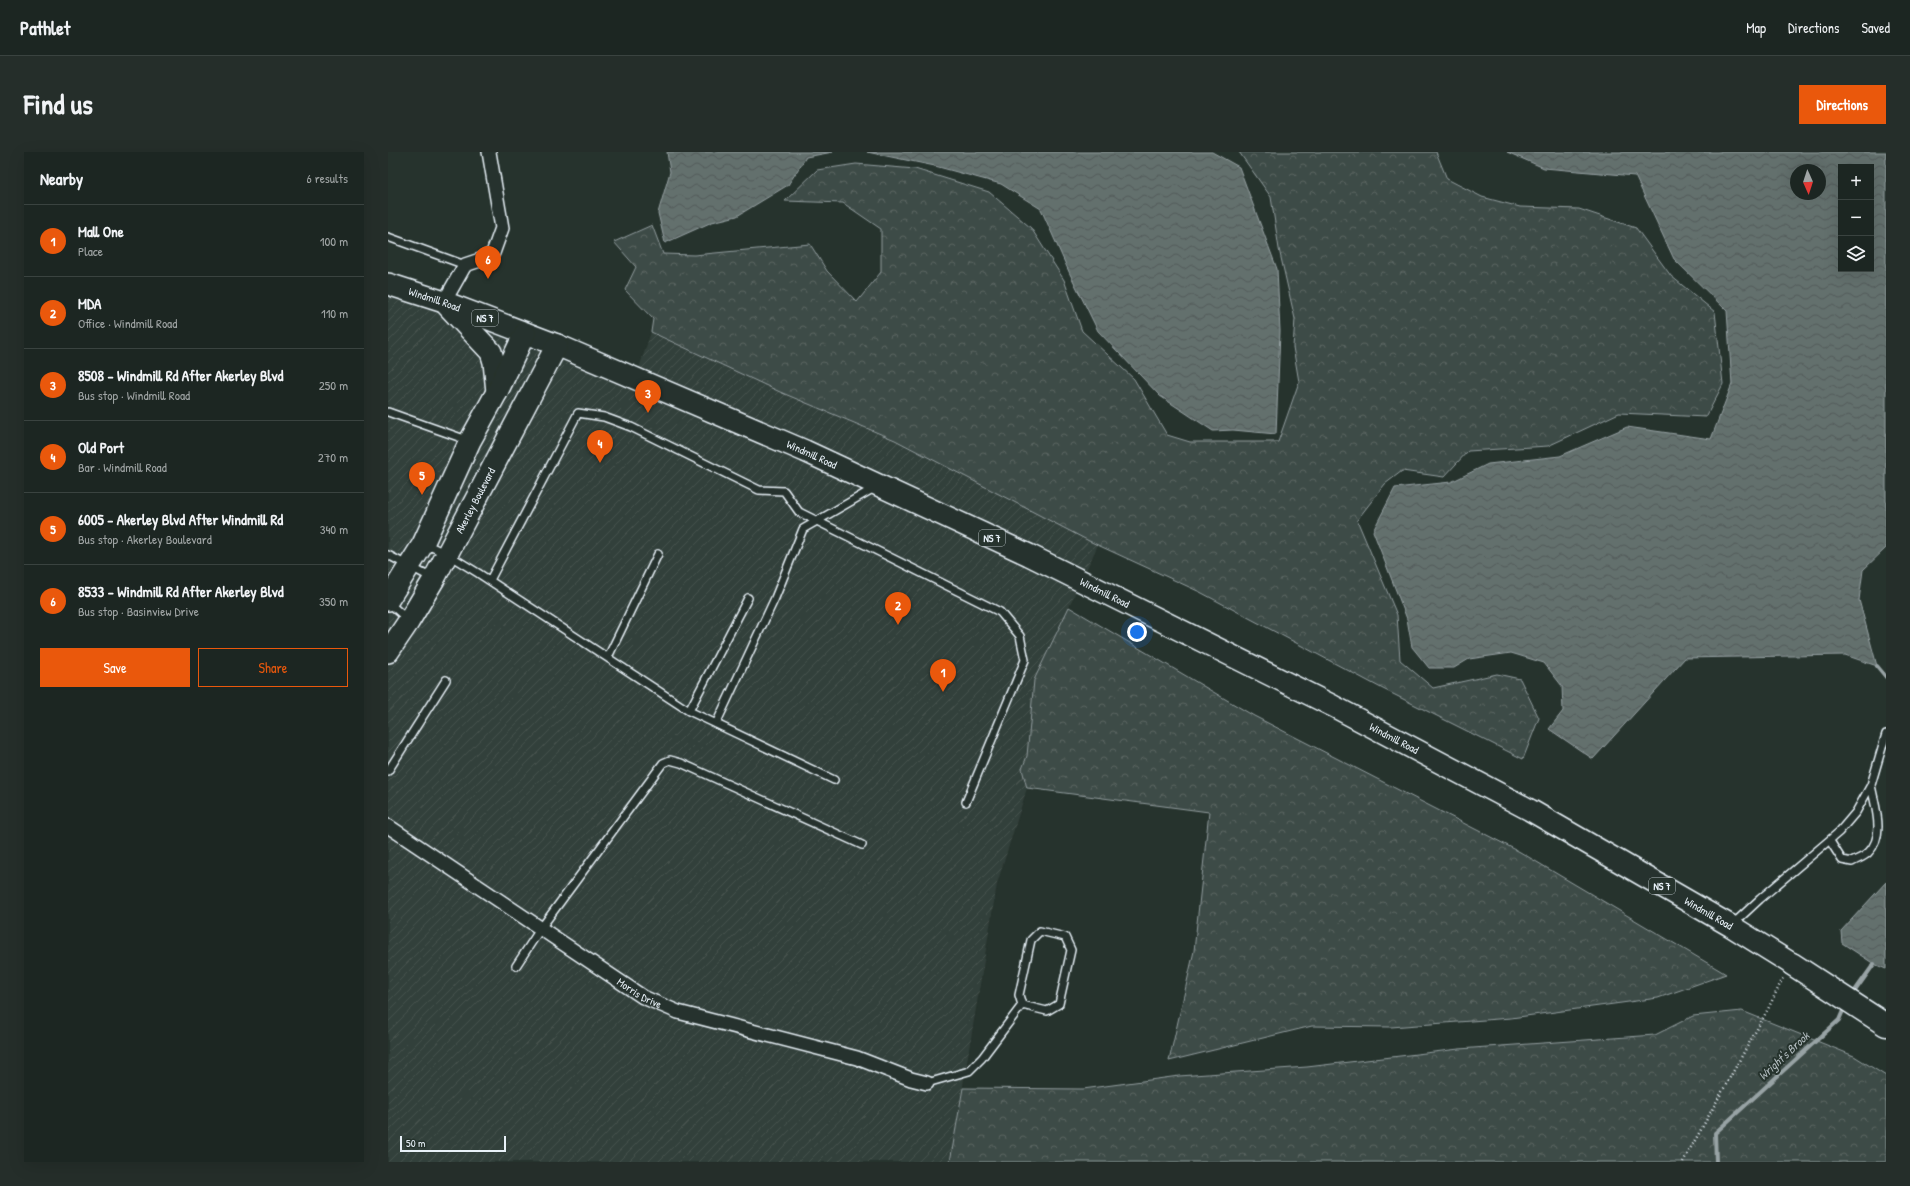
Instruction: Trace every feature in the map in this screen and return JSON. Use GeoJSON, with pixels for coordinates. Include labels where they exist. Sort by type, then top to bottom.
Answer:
{"type":"FeatureCollection","features":[{"type":"Feature","properties":{"kind":"highway","name":"Windmill Road"},"geometry":{"type":"LineString","coordinates":[[1792,964],[1850,999],[1886,1025]]}},
{"type":"Feature","properties":{"kind":"highway","name":"Windmill Road"},"geometry":{"type":"LineString","coordinates":[[1850,999],[1886,1014]]}},
{"type":"Feature","properties":{"kind":"main road","name":"Windmill Road"},"geometry":{"type":"LineString","coordinates":[[388,284],[444,302],[556,345],[805,451],[1029,556],[1333,706],[1530,810],[1731,926],[1792,964]]}},
{"type":"Feature","properties":{"kind":"main road"},"geometry":{"type":"LineString","coordinates":[[444,302],[491,352],[494,362],[498,392]]}},
{"type":"Feature","properties":{"kind":"main road"},"geometry":{"type":"LineString","coordinates":[[388,601],[423,544],[470,441],[498,392],[525,333]]}},
{"type":"Feature","properties":{"kind":"main road","name":"Akerley Boulevard"},"geometry":{"type":"LineString","coordinates":[[388,652],[409,621],[434,579],[556,345]]}},
{"type":"Feature","properties":{"kind":"street"},"geometry":{"type":"LineString","coordinates":[[444,302],[465,265],[484,259],[492,253],[502,228],[489,152]]}},
{"type":"Feature","properties":{"kind":"street","name":"Morris Drive"},"geometry":{"type":"LineString","coordinates":[[388,826],[630,989],[678,1012],[857,1058],[911,1080],[927,1083]]}},
{"type":"Feature","properties":{"kind":"lane"},"geometry":{"type":"LineString","coordinates":[[388,237],[465,265]]}},
{"type":"Feature","properties":{"kind":"lane"},"geometry":{"type":"LineString","coordinates":[[388,412],[470,441]]}},
{"type":"Feature","properties":{"kind":"lane"},"geometry":{"type":"LineString","coordinates":[[490,580],[578,413],[604,417],[631,427],[759,490],[784,491],[799,512],[1000,612],[1020,636],[1025,660],[966,802]]}},
{"type":"Feature","properties":{"kind":"lane"},"geometry":{"type":"LineString","coordinates":[[716,724],[775,598],[803,529],[879,485]]}},
{"type":"Feature","properties":{"kind":"lane"},"geometry":{"type":"LineString","coordinates":[[423,544],[447,554],[490,580],[689,711],[834,780]]}},
{"type":"Feature","properties":{"kind":"lane"},"geometry":{"type":"LineString","coordinates":[[608,657],[658,554]]}},
{"type":"Feature","properties":{"kind":"lane"},"geometry":{"type":"LineString","coordinates":[[388,555],[411,565],[434,579]]}},
{"type":"Feature","properties":{"kind":"lane"},"geometry":{"type":"LineString","coordinates":[[689,711],[748,598]]}},
{"type":"Feature","properties":{"kind":"lane"},"geometry":{"type":"LineString","coordinates":[[388,601],[409,621]]}},
{"type":"Feature","properties":{"kind":"lane"},"geometry":{"type":"LineString","coordinates":[[388,771],[446,680]]}},
{"type":"Feature","properties":{"kind":"lane"},"geometry":{"type":"LineString","coordinates":[[1731,926],[1760,899],[1830,841],[1856,812],[1871,785],[1886,734]]}},
{"type":"Feature","properties":{"kind":"lane"},"geometry":{"type":"LineString","coordinates":[[516,966],[541,928],[663,763],[670,760],[681,763],[862,845]]}},
{"type":"Feature","properties":{"kind":"lane"},"geometry":{"type":"LineString","coordinates":[[1830,841],[1842,860],[1852,862],[1868,853],[1877,841],[1879,830],[1871,785]]}},
{"type":"Feature","properties":{"kind":"lane"},"geometry":{"type":"LineString","coordinates":[[1040,931],[1065,937],[1071,950],[1059,1004],[1046,1011],[1022,1004],[1019,995],[1031,940],[1040,931]]}},
{"type":"Feature","properties":{"kind":"lane"},"geometry":{"type":"LineString","coordinates":[[927,1083],[969,1071],[982,1058],[1022,1004]]}},
{"type":"Feature","properties":{"kind":"path"},"geometry":{"type":"LineString","coordinates":[[1683,1162],[1792,964]]}},
{"type":"Feature","properties":{"kind":"shaded area"},"geometry":{"type":"Polygon","coordinates":[[[388,285],[636,377],[651,332],[780,392],[895,440],[1098,545],[1034,680],[1027,756],[1022,769],[1027,788],[997,884],[950,1162],[388,1162],[388,285]]]}},
{"type":"Feature","properties":{"kind":"green space"},"geometry":{"type":"Polygon","coordinates":[[[1239,152],[1436,152],[1447,179],[1482,197],[1520,207],[1579,209],[1636,228],[1671,276],[1715,312],[1723,384],[1706,417],[1619,413],[1548,446],[1468,451],[1444,477],[1402,471],[1385,484],[1357,520],[1397,615],[1400,660],[1433,688],[1497,674],[1520,679],[1539,718],[1523,759],[1383,689],[1200,592],[1089,541],[895,440],[780,392],[651,332],[653,319],[625,290],[636,267],[614,242],[652,225],[663,254],[694,255],[810,244],[827,271],[857,302],[881,272],[881,229],[843,203],[785,201],[817,170],[856,164],[915,169],[989,192],[1031,228],[1064,280],[1082,331],[1134,379],[1167,435],[1190,442],[1278,442],[1299,382],[1293,347],[1295,319],[1279,249],[1271,197],[1239,152]]]}},
{"type":"Feature","properties":{"kind":"green space"},"geometry":{"type":"Polygon","coordinates":[[[1069,607],[1254,716],[1520,852],[1726,974],[1658,998],[1511,1018],[1391,1027],[1312,1026],[1169,1061],[1194,951],[1209,812],[1027,788],[1022,769],[1027,756],[1034,680],[1069,607]]]}},
{"type":"Feature","properties":{"kind":"green space"},"geometry":{"type":"Polygon","coordinates":[[[1742,1011],[1854,1056],[1886,1076],[1886,1162],[950,1162],[963,1088],[1083,1089],[1179,1076],[1307,1067],[1459,1049],[1655,1035],[1693,1016],[1742,1011]]]}},
{"type":"Feature","properties":{"kind":"water"},"geometry":{"type":"Polygon","coordinates":[[[667,152],[833,152],[806,157],[788,185],[737,216],[712,222],[665,243],[658,213],[670,172],[667,152]]]}},
{"type":"Feature","properties":{"kind":"water"},"geometry":{"type":"Polygon","coordinates":[[[867,152],[1212,152],[1239,167],[1277,269],[1280,331],[1276,434],[1233,430],[1213,431],[1160,396],[1098,331],[1070,274],[1041,209],[1001,184],[935,166],[867,152]]]}},
{"type":"Feature","properties":{"kind":"water"},"geometry":{"type":"Polygon","coordinates":[[[1507,152],[1886,152],[1886,548],[1863,570],[1859,600],[1877,666],[1845,655],[1685,658],[1593,759],[1549,729],[1563,711],[1562,686],[1544,663],[1511,653],[1469,659],[1454,668],[1429,668],[1412,647],[1407,619],[1373,531],[1395,488],[1451,482],[1488,464],[1560,456],[1627,427],[1711,439],[1732,384],[1727,311],[1674,259],[1635,176],[1544,168],[1507,152]]]}},
{"type":"Feature","properties":{"kind":"water"},"geometry":{"type":"Polygon","coordinates":[[[1886,882],[1886,969],[1874,964],[1842,943],[1841,931],[1886,882]]]}},
{"type":"Feature","properties":{"kind":"waterway"},"geometry":{"type":"LineString","coordinates":[[1877,666],[1886,677]]}},
{"type":"Feature","properties":{"kind":"waterway","name":"Wright's Brook"},"geometry":{"type":"LineString","coordinates":[[1852,995],[1874,964]]}},
{"type":"Feature","properties":{"kind":"waterway","name":"Wright's Brook"},"geometry":{"type":"LineString","coordinates":[[1716,1162],[1715,1133],[1839,1020],[1845,1006]]}},
{"type":"Feature","properties":{"kind":"place","name":"8533 - Windmill Rd After Akerley Blvd"},"geometry":{"type":"Point","coordinates":[488,279]}},
{"type":"Feature","properties":{"kind":"place","name":"8508 - Windmill Rd After Akerley Blvd"},"geometry":{"type":"Point","coordinates":[648,413]}},
{"type":"Feature","properties":{"kind":"place","name":"Old Port"},"geometry":{"type":"Point","coordinates":[600,463]}},
{"type":"Feature","properties":{"kind":"place","name":"6005 - Akerley Blvd After Windmill Rd"},"geometry":{"type":"Point","coordinates":[422,495]}},
{"type":"Feature","properties":{"kind":"place","name":"MDA"},"geometry":{"type":"Point","coordinates":[898,625]}},
{"type":"Feature","properties":{"kind":"place","name":"Mall One"},"geometry":{"type":"Point","coordinates":[943,692]}}]}
